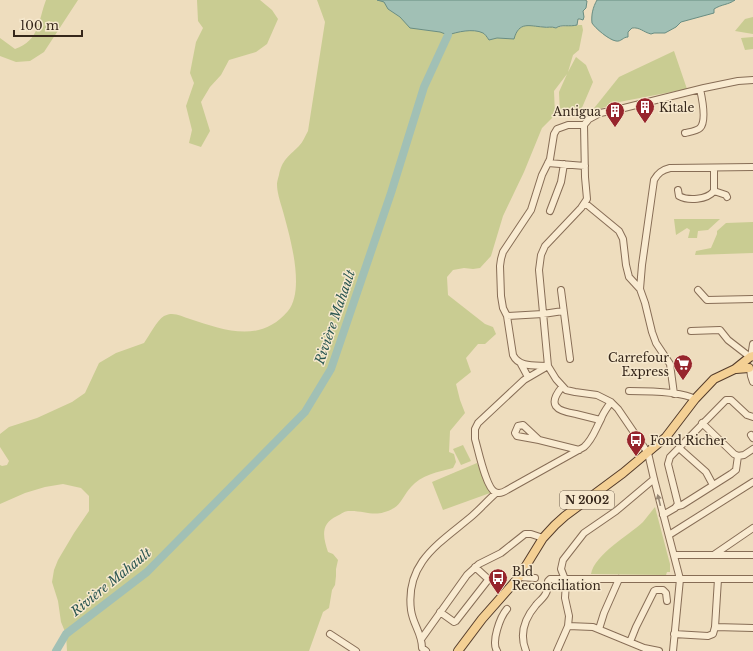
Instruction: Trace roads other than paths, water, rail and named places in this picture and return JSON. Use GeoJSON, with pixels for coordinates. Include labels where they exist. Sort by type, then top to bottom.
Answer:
{"type":"FeatureCollection","features":[{"type":"Feature","properties":{"kind":"main road","name":"N 2002"},"geometry":{"type":"LineString","coordinates":[[458,651],[482,619],[519,577],[543,538],[565,516],[666,437],[695,399],[714,380],[750,362]]}},
{"type":"Feature","properties":{"kind":"street"},"geometry":{"type":"LineString","coordinates":[[673,651],[680,579],[648,452],[618,409],[611,402],[600,396],[566,390],[551,372],[548,366],[539,266],[540,255],[548,242],[585,203],[587,198],[584,125],[589,119],[600,113],[738,81],[753,80]]}},
{"type":"Feature","properties":{"kind":"street"},"geometry":{"type":"LineString","coordinates":[[685,133],[699,129],[702,125],[703,113],[700,90]]}},
{"type":"Feature","properties":{"kind":"street"},"geometry":{"type":"LineString","coordinates":[[548,366],[522,364],[516,361],[513,355],[507,316],[501,296],[500,262],[503,252],[531,210],[542,175],[548,163],[554,134],[557,129],[568,125],[584,125]]}},
{"type":"Feature","properties":{"kind":"street"},"geometry":{"type":"LineString","coordinates":[[548,163],[585,166]]}},
{"type":"Feature","properties":{"kind":"street"},"geometry":{"type":"LineString","coordinates":[[550,211],[561,182],[564,164]]}},
{"type":"Feature","properties":{"kind":"street"},"geometry":{"type":"LineString","coordinates":[[640,289],[652,185],[658,173],[670,168],[753,167]]}},
{"type":"Feature","properties":{"kind":"street"},"geometry":{"type":"LineString","coordinates":[[714,168],[714,192]]}},
{"type":"Feature","properties":{"kind":"street"},"geometry":{"type":"LineString","coordinates":[[678,190],[678,196],[683,198],[705,197],[714,192],[726,195],[727,197]]}},
{"type":"Feature","properties":{"kind":"street"},"geometry":{"type":"LineString","coordinates":[[585,203],[619,231],[623,239],[629,277],[640,289],[656,343],[670,364],[674,394]]}},
{"type":"Feature","properties":{"kind":"street"},"geometry":{"type":"LineString","coordinates":[[561,290],[570,359]]}},
{"type":"Feature","properties":{"kind":"street"},"geometry":{"type":"LineString","coordinates":[[698,290],[706,300],[753,300]]}},
{"type":"Feature","properties":{"kind":"street"},"geometry":{"type":"LineString","coordinates":[[507,316],[544,314],[564,311]]}},
{"type":"Feature","properties":{"kind":"street"},"geometry":{"type":"LineString","coordinates":[[691,331],[720,330],[750,362]]}},
{"type":"Feature","properties":{"kind":"street"},"geometry":{"type":"LineString","coordinates":[[753,344],[750,362],[753,382]]}},
{"type":"Feature","properties":{"kind":"street"},"geometry":{"type":"LineString","coordinates":[[522,364],[528,378]]}},
{"type":"Feature","properties":{"kind":"street"},"geometry":{"type":"LineString","coordinates":[[496,493],[492,489],[487,479],[475,439],[475,429],[478,423],[528,378],[548,366]]}},
{"type":"Feature","properties":{"kind":"street"},"geometry":{"type":"LineString","coordinates":[[562,387],[554,398],[556,407],[559,410],[600,420]]}},
{"type":"Feature","properties":{"kind":"street"},"geometry":{"type":"LineString","coordinates":[[629,391],[674,394],[690,396],[695,399]]}},
{"type":"Feature","properties":{"kind":"street"},"geometry":{"type":"LineString","coordinates":[[678,506],[678,500],[668,462],[670,456],[721,404],[727,400],[734,402],[747,415],[753,417]]}},
{"type":"Feature","properties":{"kind":"street"},"geometry":{"type":"LineString","coordinates":[[423,650],[422,638],[414,622],[411,610],[411,593],[413,581],[418,568],[425,557],[496,493],[507,490],[526,480],[579,450],[590,441],[611,402]]}},
{"type":"Feature","properties":{"kind":"street"},"geometry":{"type":"LineString","coordinates":[[702,423],[734,454],[738,456],[744,455],[753,449]]}},
{"type":"Feature","properties":{"kind":"street"},"geometry":{"type":"LineString","coordinates":[[539,440],[579,450]]}},
{"type":"Feature","properties":{"kind":"street"},"geometry":{"type":"LineString","coordinates":[[679,448],[704,470],[713,485]]}},
{"type":"Feature","properties":{"kind":"street"},"geometry":{"type":"LineString","coordinates":[[663,515],[682,505],[731,474],[736,470],[738,456]]}},
{"type":"Feature","properties":{"kind":"street"},"geometry":{"type":"LineString","coordinates":[[557,651],[568,626],[570,616],[565,598],[566,582],[563,578],[561,569],[562,563],[579,538],[588,529],[616,511],[654,479]]}},
{"type":"Feature","properties":{"kind":"street"},"geometry":{"type":"LineString","coordinates":[[669,535],[753,482]]}},
{"type":"Feature","properties":{"kind":"street"},"geometry":{"type":"LineString","coordinates":[[715,554],[753,528]]}},
{"type":"Feature","properties":{"kind":"street"},"geometry":{"type":"LineString","coordinates":[[422,638],[467,575],[475,567],[501,553],[525,534],[543,538]]}},
{"type":"Feature","properties":{"kind":"street"},"geometry":{"type":"LineString","coordinates":[[674,555],[753,555]]}},
{"type":"Feature","properties":{"kind":"street"},"geometry":{"type":"LineString","coordinates":[[440,612],[454,622],[456,621],[488,580],[475,567]]}},
{"type":"Feature","properties":{"kind":"street"},"geometry":{"type":"LineString","coordinates":[[519,577],[535,578]]}},
{"type":"Feature","properties":{"kind":"street"},"geometry":{"type":"LineString","coordinates":[[526,651],[523,638],[525,624],[535,606],[546,594],[548,580],[553,578],[753,580]]}},
{"type":"Feature","properties":{"kind":"street"},"geometry":{"type":"LineString","coordinates":[[599,629],[604,613],[619,579]]}},
{"type":"Feature","properties":{"kind":"street"},"geometry":{"type":"LineString","coordinates":[[674,634],[708,636],[714,634],[718,579]]}},
{"type":"Feature","properties":{"kind":"street"},"geometry":{"type":"LineString","coordinates":[[630,642],[654,592],[659,589],[663,590],[666,593],[667,601]]}},
{"type":"Feature","properties":{"kind":"street"},"geometry":{"type":"LineString","coordinates":[[497,651],[495,646],[496,638],[501,618],[507,609]]}},
{"type":"Feature","properties":{"kind":"street"},"geometry":{"type":"LineString","coordinates":[[568,626],[587,626],[599,629],[630,642],[659,651]]}},
{"type":"Feature","properties":{"kind":"street"},"geometry":{"type":"LineString","coordinates":[[715,626],[753,628]]}},
{"type":"Feature","properties":{"kind":"street"},"geometry":{"type":"LineString","coordinates":[[330,634],[356,651]]}},
{"type":"Feature","properties":{"kind":"water"},"geometry":{"type":"Polygon","coordinates":[[[377,0],[587,1],[586,8],[583,11],[583,20],[578,19],[577,25],[560,26],[556,28],[525,26],[519,29],[514,39],[497,38],[489,40],[484,33],[475,31],[460,32],[448,35],[440,32],[410,28],[400,17],[388,9],[384,2],[377,0]]]}},
{"type":"Feature","properties":{"kind":"water"},"geometry":{"type":"Polygon","coordinates":[[[597,0],[735,0],[714,9],[714,13],[681,22],[676,27],[665,33],[651,34],[637,28],[632,28],[628,32],[628,37],[618,41],[606,36],[592,23],[594,5],[597,0]]]}},
{"type":"Feature","properties":{"kind":"waterway","name":"Rivière Mahault"},"geometry":{"type":"LineString","coordinates":[[56,651],[66,634],[147,572],[305,412],[331,369],[391,193],[424,87],[448,35]]}},
{"type":"Feature","properties":{"kind":"place","name":"Kitale"},"geometry":{"type":"Point","coordinates":[645,124]}},
{"type":"Feature","properties":{"kind":"place","name":"Antigua"},"geometry":{"type":"Point","coordinates":[615,128]}},
{"type":"Feature","properties":{"kind":"place","name":"Carrefour Express"},"geometry":{"type":"Point","coordinates":[683,381]}},
{"type":"Feature","properties":{"kind":"place","name":"Fond Richer"},"geometry":{"type":"Point","coordinates":[636,457]}},
{"type":"Feature","properties":{"kind":"place","name":"Bld Reconciliation"},"geometry":{"type":"Point","coordinates":[498,595]}}]}
